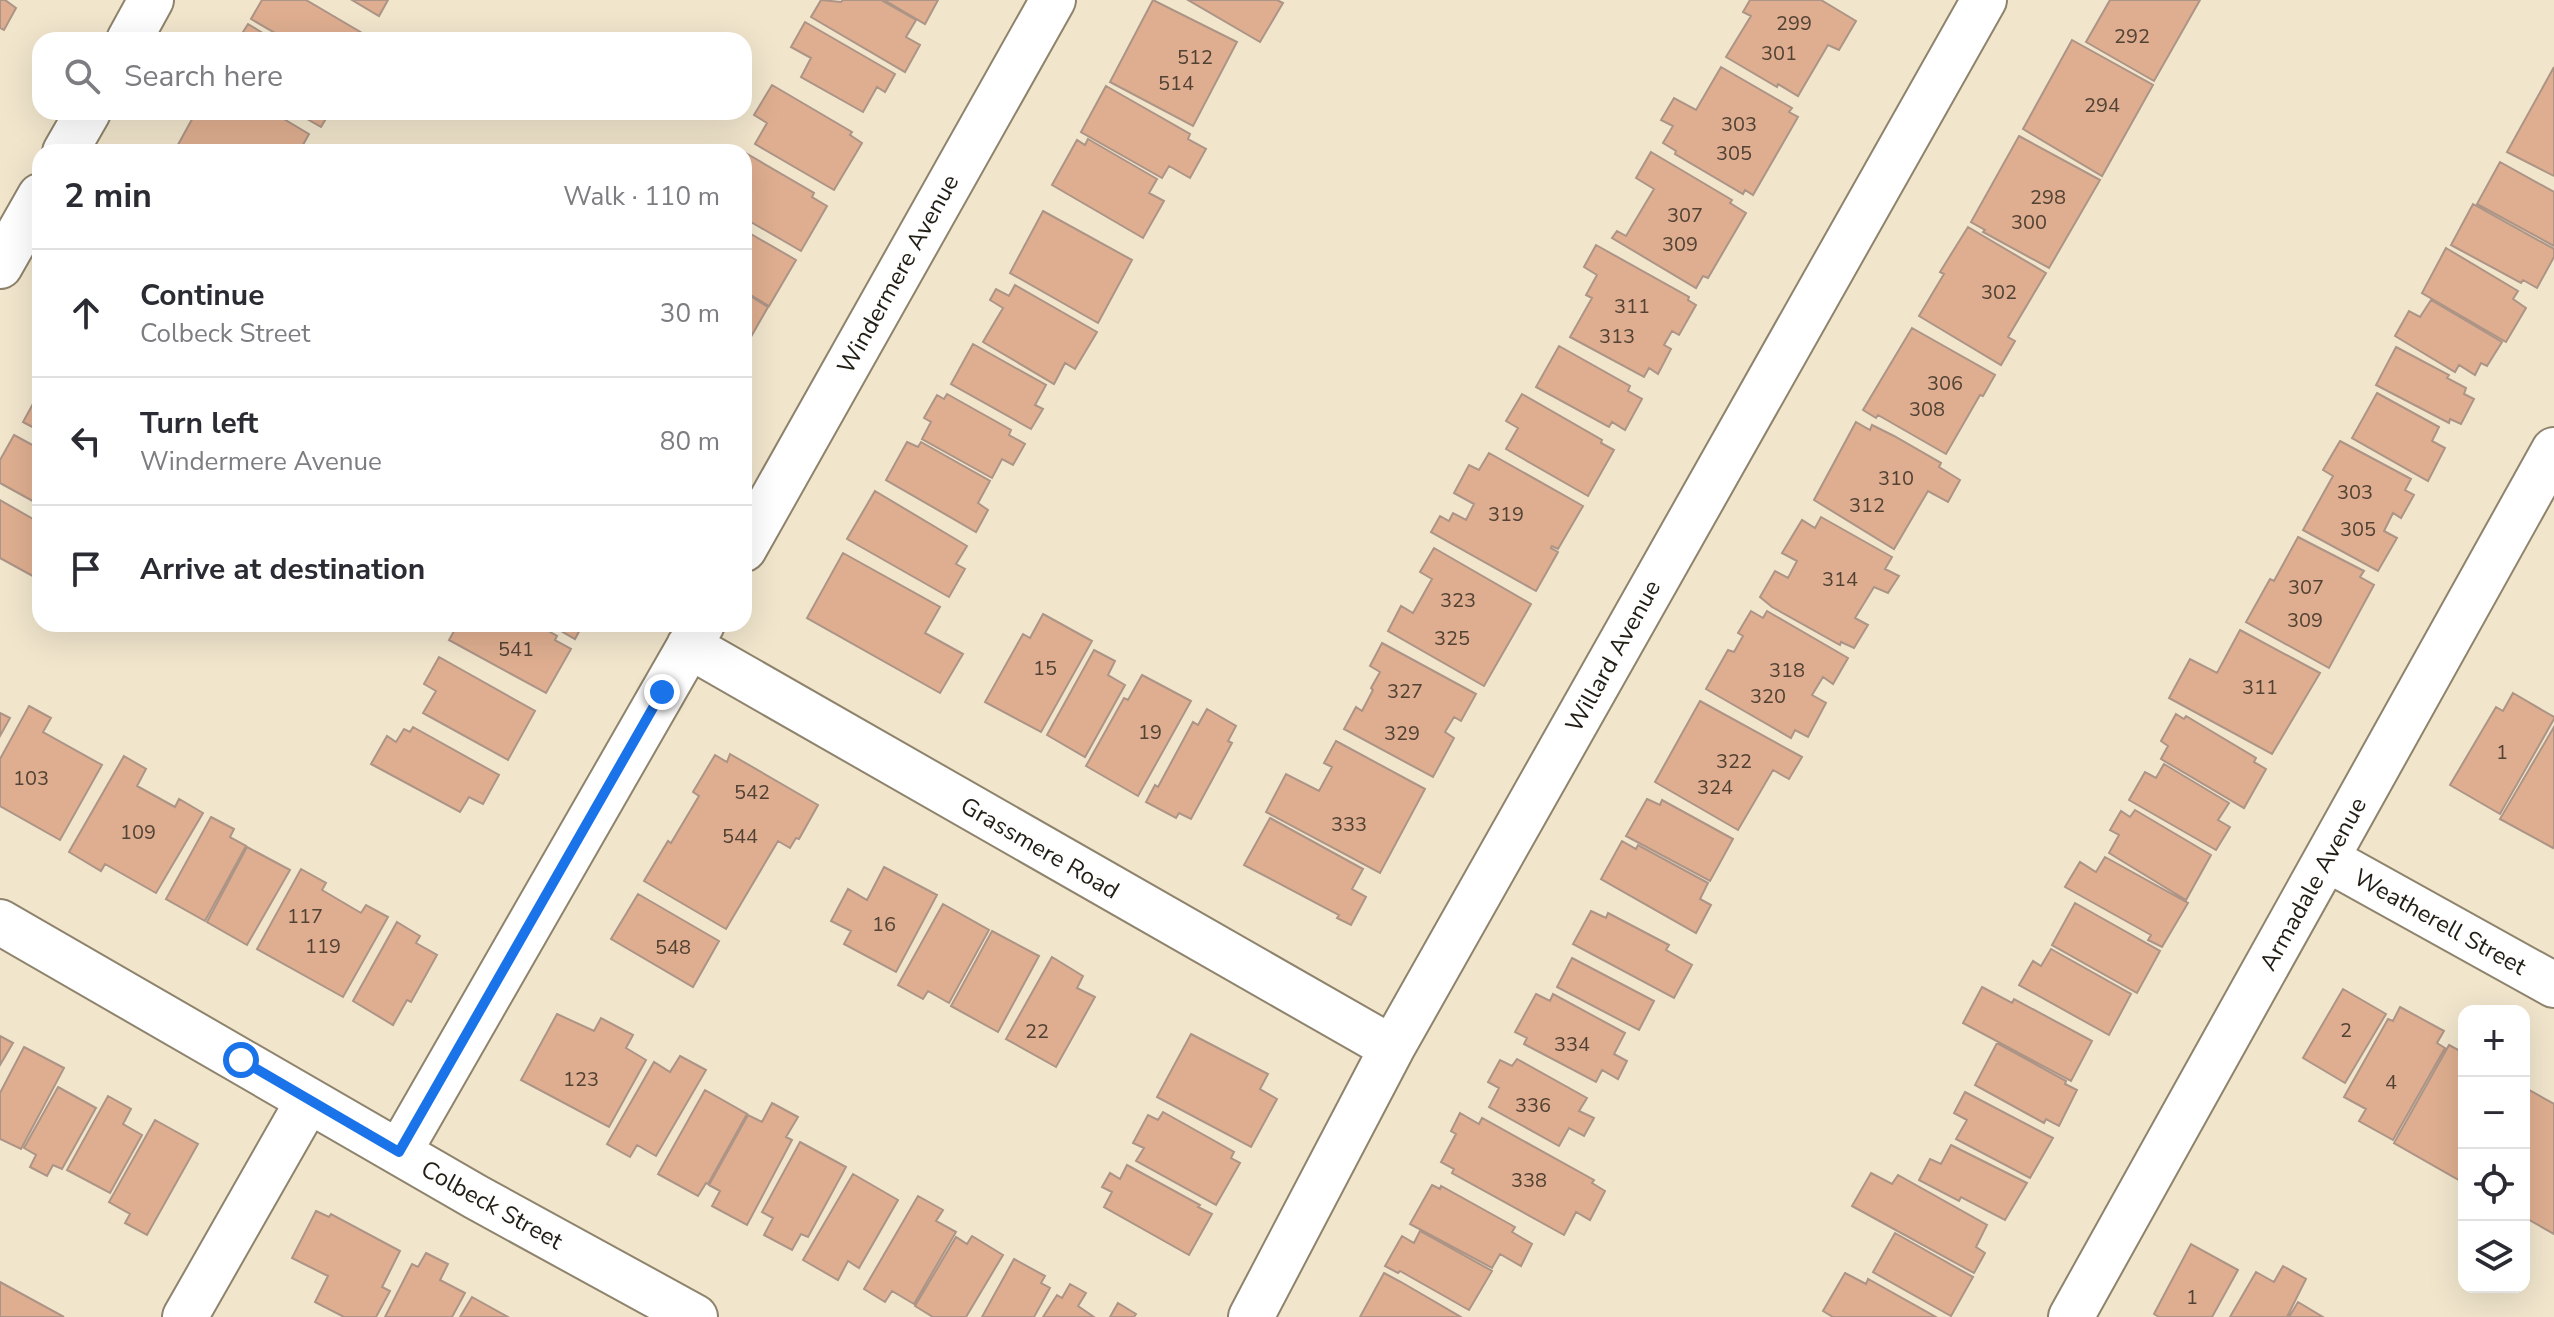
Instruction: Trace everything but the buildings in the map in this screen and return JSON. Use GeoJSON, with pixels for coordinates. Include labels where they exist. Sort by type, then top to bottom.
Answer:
{"type":"FeatureCollection","features":[{"type":"Feature","properties":{"kind":"street"},"geometry":{"type":"LineString","coordinates":[[133,32],[151,0]]}},
{"type":"Feature","properties":{"kind":"street","name":"Windermere Avenue"},"geometry":{"type":"LineString","coordinates":[[752,535],[1053,0]]}},
{"type":"Feature","properties":{"kind":"street","name":"Willard Avenue"},"geometry":{"type":"LineString","coordinates":[[1251,1317],[1392,1048],[1984,0]]}},
{"type":"Feature","properties":{"kind":"street"},"geometry":{"type":"LineString","coordinates":[[70,144],[83,120]]}},
{"type":"Feature","properties":{"kind":"street"},"geometry":{"type":"LineString","coordinates":[[0,266],[32,210]]}},
{"type":"Feature","properties":{"kind":"street","name":"Armadale Avenue"},"geometry":{"type":"LineString","coordinates":[[2071,1317],[2554,450]]}},
{"type":"Feature","properties":{"kind":"street"},"geometry":{"type":"LineString","coordinates":[[399,1152],[695,635]]}},
{"type":"Feature","properties":{"kind":"street","name":"Grassmere Road"},"geometry":{"type":"LineString","coordinates":[[695,635],[1392,1048]]}},
{"type":"Feature","properties":{"kind":"street","name":"Weatherell Street"},"geometry":{"type":"LineString","coordinates":[[2327,859],[2554,985]]}},
{"type":"Feature","properties":{"kind":"street","name":"Colbeck Street"},"geometry":{"type":"LineString","coordinates":[[0,922],[308,1101],[695,1317]]}},
{"type":"Feature","properties":{"kind":"street"},"geometry":{"type":"LineString","coordinates":[[185,1317],[308,1101]]}},
{"type":"Feature","properties":{"kind":"route"},"geometry":{"type":"LineString","coordinates":[[241,1060],[399,1152],[662,692]]}}]}
